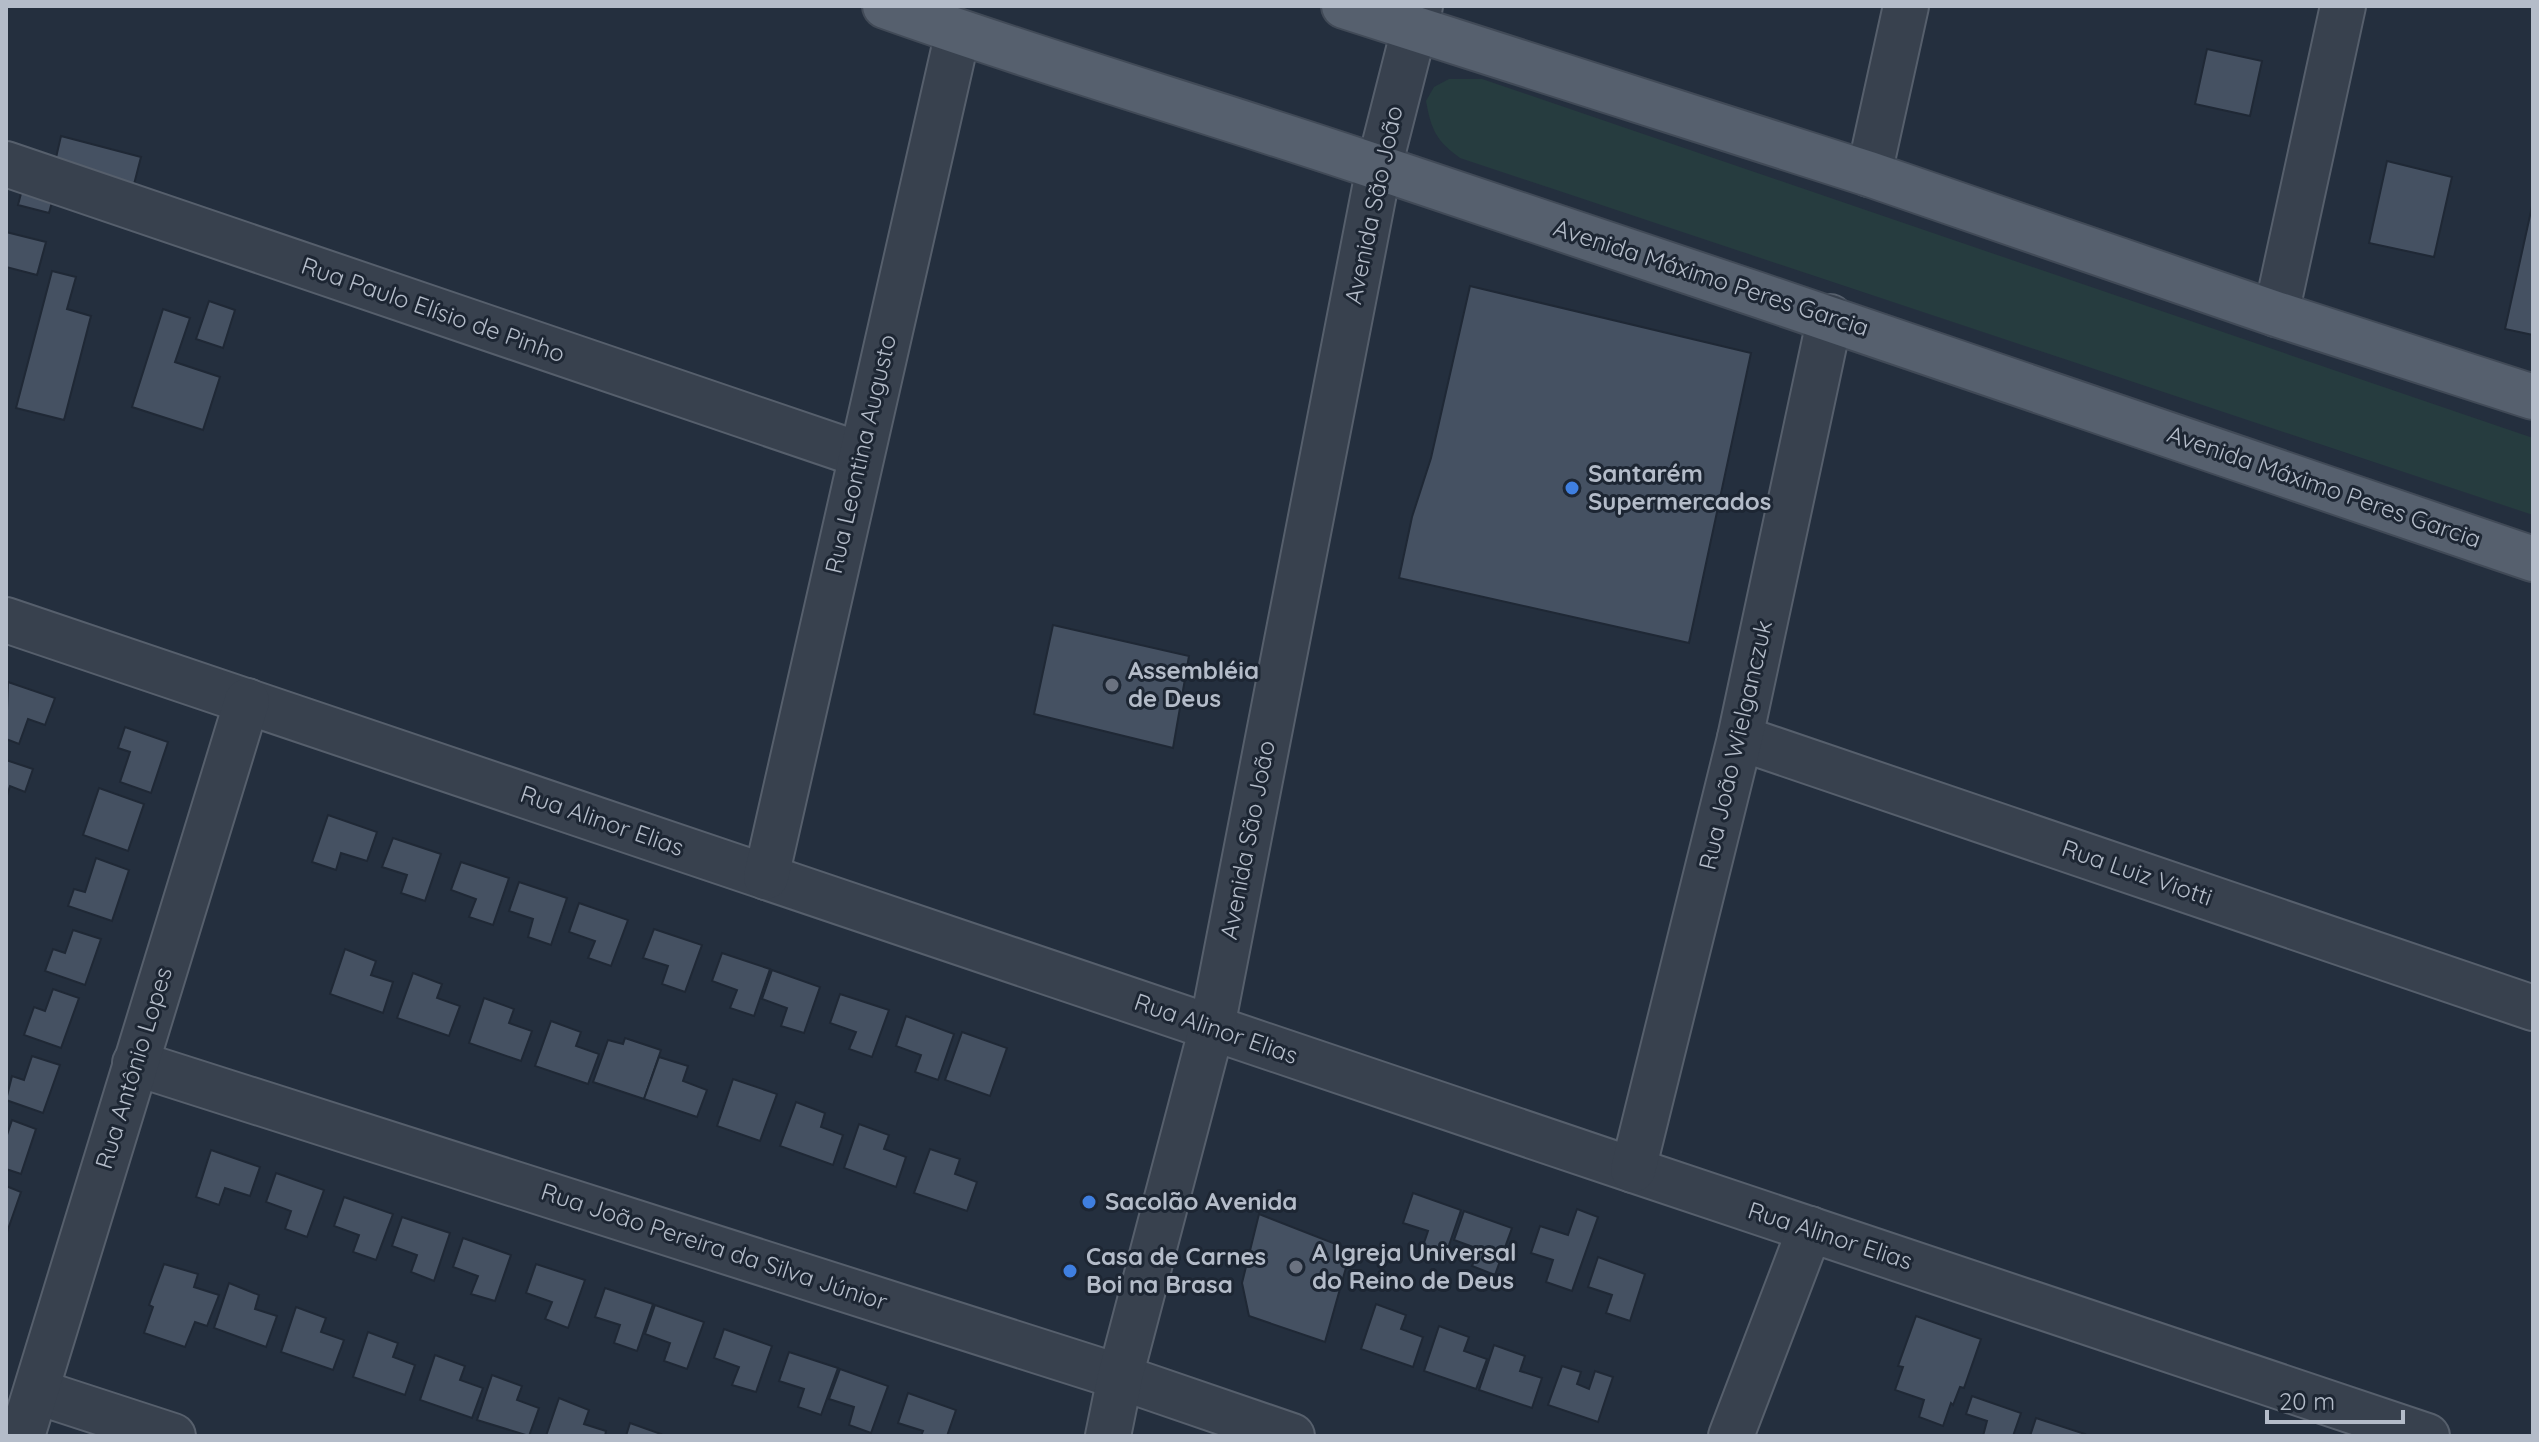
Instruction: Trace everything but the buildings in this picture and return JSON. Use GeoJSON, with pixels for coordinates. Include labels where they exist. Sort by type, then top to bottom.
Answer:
{"type":"FeatureCollection","features":[{"type":"Feature","properties":{"kind":"main road","name":"Avenida Máximo Peres Garcia"},"geometry":{"type":"LineString","coordinates":[[885,6],[1830,317],[2533,559]]}},
{"type":"Feature","properties":{"kind":"main road"},"geometry":{"type":"LineString","coordinates":[[1344,6],[1418,18],[2276,314],[2533,397]]}},
{"type":"Feature","properties":{"kind":"street"},"geometry":{"type":"LineString","coordinates":[[1869,174],[1906,6]]}},
{"type":"Feature","properties":{"kind":"street"},"geometry":{"type":"LineString","coordinates":[[2276,314],[2343,6]]}},
{"type":"Feature","properties":{"kind":"street","name":"Avenida São João"},"geometry":{"type":"LineString","coordinates":[[1108,1436],[1120,1377],[1212,1027],[1379,167],[1418,18]]}},
{"type":"Feature","properties":{"kind":"street","name":"Rua Leontina Augusto"},"geometry":{"type":"LineString","coordinates":[[766,877],[958,32]]}},
{"type":"Feature","properties":{"kind":"street","name":"Rua Paulo Elísio de Pinho"},"geometry":{"type":"LineString","coordinates":[[6,164],[861,455]]}},
{"type":"Feature","properties":{"kind":"street","name":"Rua João Wielganczuk"},"geometry":{"type":"LineString","coordinates":[[1633,1170],[1740,738],[1830,317]]}},
{"type":"Feature","properties":{"kind":"street","name":"Rua Alinor Elias"},"geometry":{"type":"LineString","coordinates":[[6,620],[2427,1436]]}},
{"type":"Feature","properties":{"kind":"street","name":"Rua Antônio Lopes"},"geometry":{"type":"LineString","coordinates":[[22,1436],[38,1392],[135,1063],[247,701]]}},
{"type":"Feature","properties":{"kind":"street","name":"Rua Luiz Viotti"},"geometry":{"type":"LineString","coordinates":[[1740,738],[2533,1008]]}},
{"type":"Feature","properties":{"kind":"street","name":"Rua João Pereira da Silva Júnior"},"geometry":{"type":"LineString","coordinates":[[135,1063],[1120,1377],[1292,1436]]}},
{"type":"Feature","properties":{"kind":"street"},"geometry":{"type":"LineString","coordinates":[[1731,1436],[1810,1229]]}},
{"type":"Feature","properties":{"kind":"street"},"geometry":{"type":"LineString","coordinates":[[38,1392],[173,1436]]}},
{"type":"Feature","properties":{"kind":"green space"},"geometry":{"type":"Polygon","coordinates":[[[1449,79],[1482,79],[2533,438],[2533,515],[1460,158],[1436,134],[1426,101],[1434,87],[1449,79]]]}},
{"type":"Feature","properties":{"kind":"place","name":"Santarém Supermercados"},"geometry":{"type":"Point","coordinates":[1572,488]}},
{"type":"Feature","properties":{"kind":"place","name":"Assembléia de Deus"},"geometry":{"type":"Point","coordinates":[1112,685]}},
{"type":"Feature","properties":{"kind":"place","name":"Sacolão Avenida"},"geometry":{"type":"Point","coordinates":[1089,1202]}},
{"type":"Feature","properties":{"kind":"place","name":"A Igreja Universal do Reino de Deus"},"geometry":{"type":"Point","coordinates":[1296,1267]}},
{"type":"Feature","properties":{"kind":"place","name":"Casa de Carnes Boi na Brasa"},"geometry":{"type":"Point","coordinates":[1070,1271]}}]}
